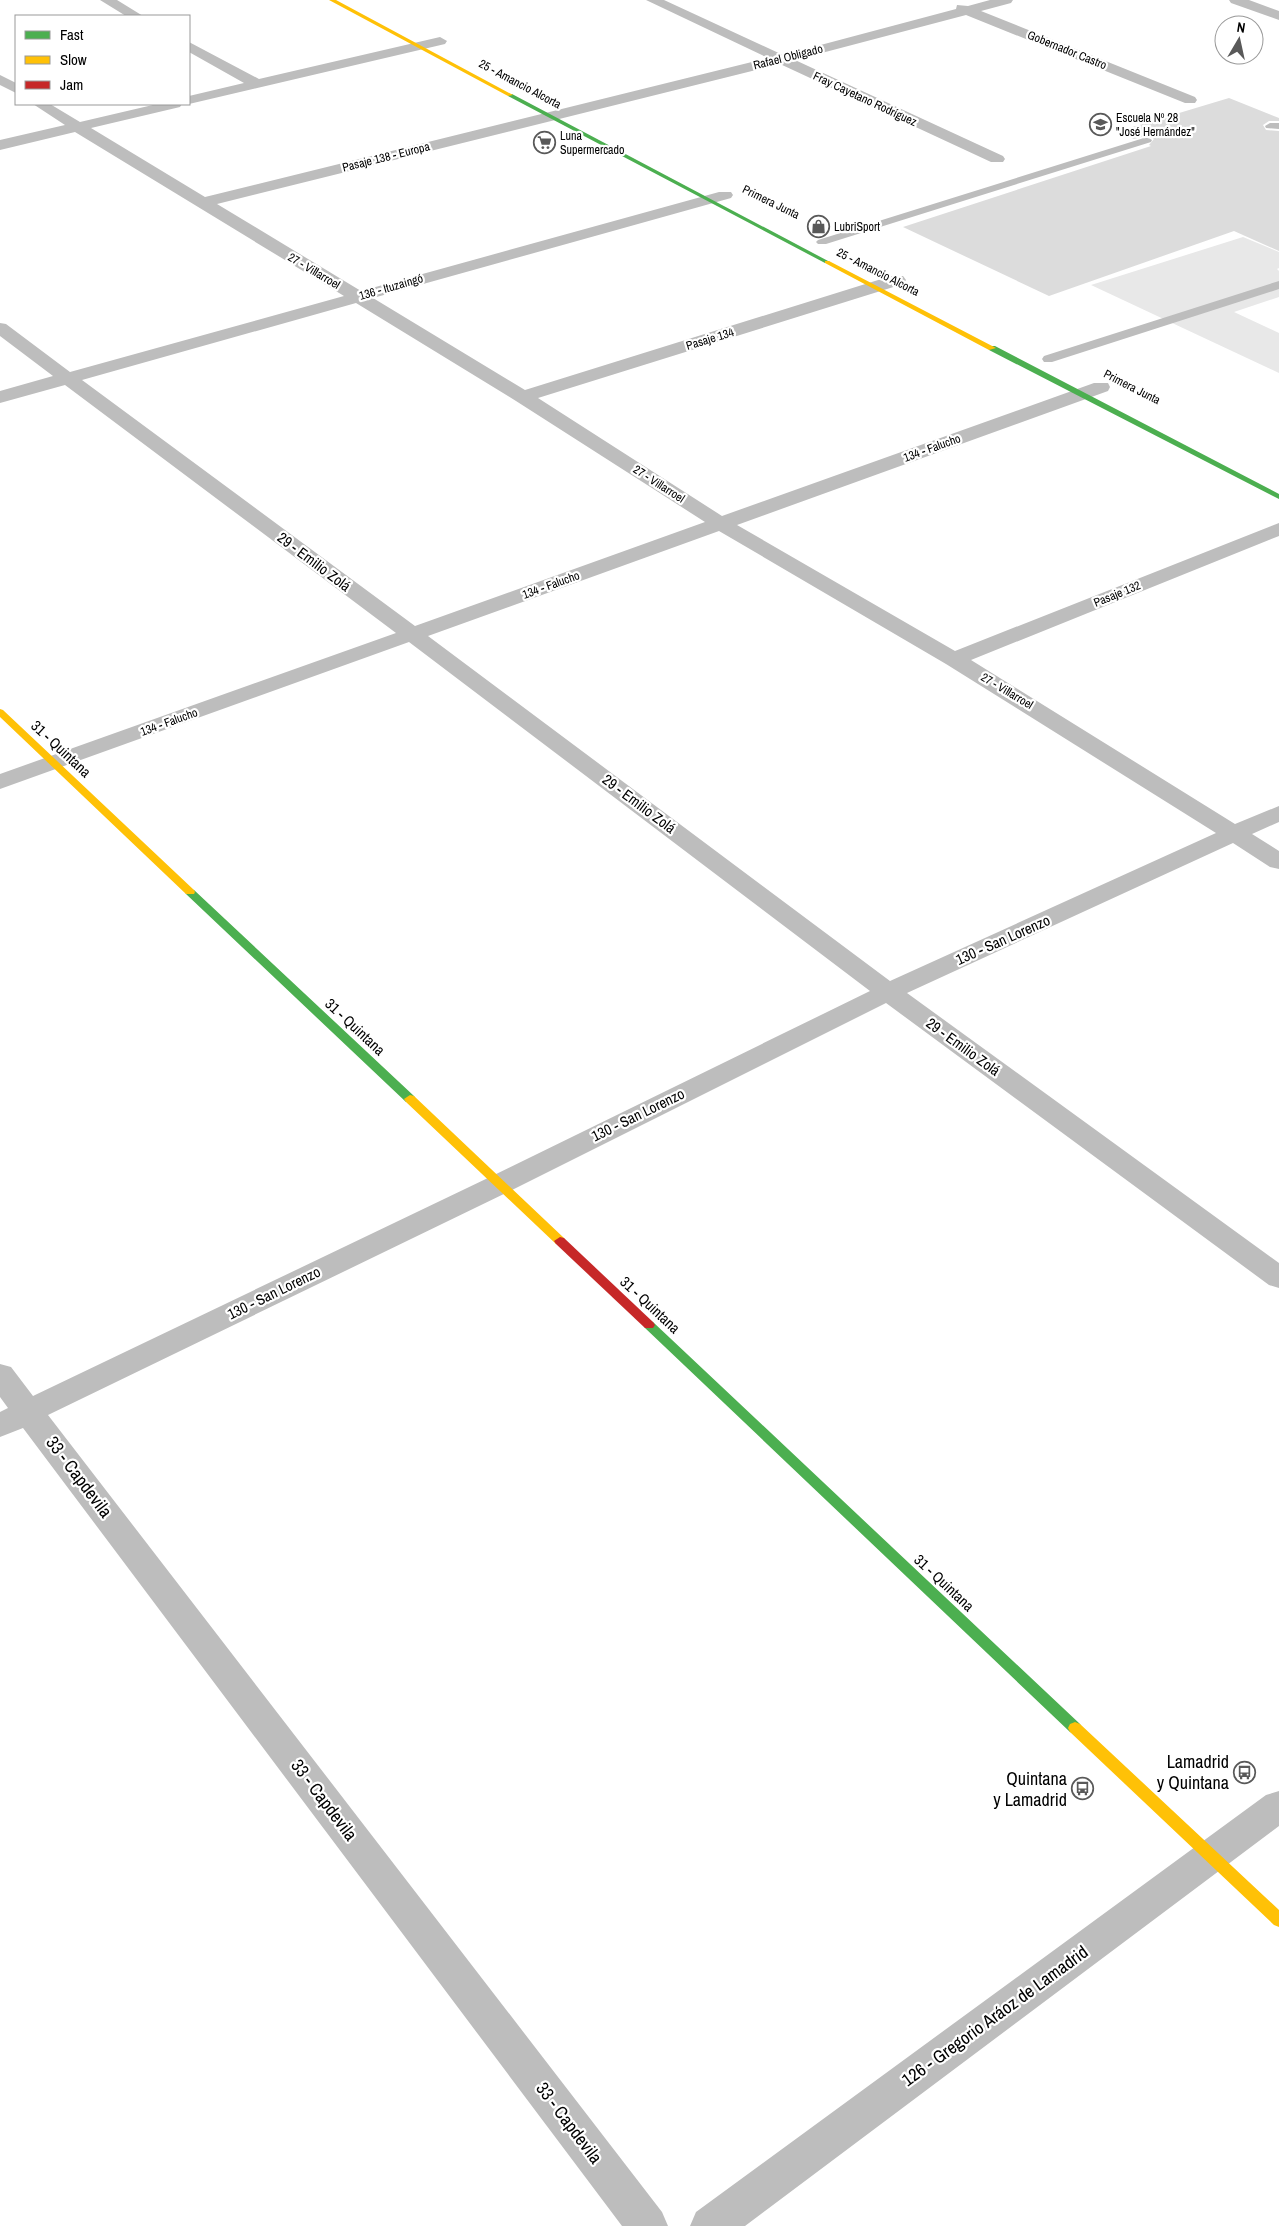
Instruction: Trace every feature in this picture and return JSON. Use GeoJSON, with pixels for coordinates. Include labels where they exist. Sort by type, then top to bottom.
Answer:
{"type":"FeatureCollection","features":[{"type":"Feature","properties":{"kind":"main road","name":"25 - Amancio Alcorta"},"geometry":{"type":"LineString","coordinates":[[332,0],[422,39],[706,192],[1095,388],[1279,497]]}},
{"type":"Feature","properties":{"kind":"main road"},"geometry":{"type":"LineString","coordinates":[[569,111],[586,120]]}},
{"type":"Feature","properties":{"kind":"main road"},"geometry":{"type":"LineString","coordinates":[[817,240],[838,250]]}},
{"type":"Feature","properties":{"kind":"main road"},"geometry":{"type":"LineString","coordinates":[[1044,357],[1063,367]]}},
{"type":"Feature","properties":{"kind":"main road","name":"31 - Quintana"},"geometry":{"type":"LineString","coordinates":[[0,712],[1279,1920]]}},
{"type":"Feature","properties":{"kind":"street"},"geometry":{"type":"LineString","coordinates":[[107,0],[134,15]]}},
{"type":"Feature","properties":{"kind":"street","name":"Fray Cayetano Rodríguez"},"geometry":{"type":"LineString","coordinates":[[653,0],[997,159]]}},
{"type":"Feature","properties":{"kind":"street","name":"Gobernador Castro"},"geometry":{"type":"LineString","coordinates":[[944,0],[1190,100]]}},
{"type":"Feature","properties":{"kind":"street","name":"Rafael Obligado"},"geometry":{"type":"LineString","coordinates":[[569,111],[780,60],[1006,0]]}},
{"type":"Feature","properties":{"kind":"street"},"geometry":{"type":"LineString","coordinates":[[1236,0],[1279,16]]}},
{"type":"Feature","properties":{"kind":"street"},"geometry":{"type":"LineString","coordinates":[[190,100],[422,39],[445,44]]}},
{"type":"Feature","properties":{"kind":"street"},"geometry":{"type":"LineString","coordinates":[[190,47],[256,84]]}},
{"type":"Feature","properties":{"kind":"street"},"geometry":{"type":"LineString","coordinates":[[0,79],[15,88]]}},
{"type":"Feature","properties":{"kind":"street","name":"27 - Villarroel"},"geometry":{"type":"LineString","coordinates":[[42,105],[523,397],[721,524],[954,659],[1279,862]]}},
{"type":"Feature","properties":{"kind":"street"},"geometry":{"type":"LineString","coordinates":[[0,145],[171,105]]}},
{"type":"Feature","properties":{"kind":"street","name":"Pasaje 138 - Europa"},"geometry":{"type":"LineString","coordinates":[[202,203],[551,109],[569,111]]}},
{"type":"Feature","properties":{"kind":"street","name":"136 - Ituzaingó"},"geometry":{"type":"LineString","coordinates":[[0,397],[356,296],[706,192],[729,197]]}},
{"type":"Feature","properties":{"kind":"street","name":"Pasaje 134"},"geometry":{"type":"LineString","coordinates":[[523,397],[878,279],[901,282]]}},
{"type":"Feature","properties":{"kind":"street","name":"29 - Emilio Zolá"},"geometry":{"type":"LineString","coordinates":[[0,328],[412,634],[888,992],[1279,1278]]}},
{"type":"Feature","properties":{"kind":"street","name":"134 - Falucho"},"geometry":{"type":"LineString","coordinates":[[0,782],[1095,388]]}},
{"type":"Feature","properties":{"kind":"street","name":"Pasaje 132"},"geometry":{"type":"LineString","coordinates":[[954,659],[1279,529]]}},
{"type":"Feature","properties":{"kind":"street","name":"130 - San Lorenzo"},"geometry":{"type":"LineString","coordinates":[[14,1418],[500,1184],[888,992],[1279,813]]}},
{"type":"Feature","properties":{"kind":"street","name":"33 - Capdevila"},"geometry":{"type":"LineString","coordinates":[[0,1375],[14,1418],[647,2226]]}},
{"type":"Feature","properties":{"kind":"street","name":"126 - Gregorio Aráoz de Lamadrid"},"geometry":{"type":"LineString","coordinates":[[711,2226],[1279,1806]]}},
{"type":"Feature","properties":{"kind":"lane"},"geometry":{"type":"LineString","coordinates":[[817,240],[1147,140]]}},
{"type":"Feature","properties":{"kind":"lane"},"geometry":{"type":"LineString","coordinates":[[1044,357],[1279,285]]}},
{"type":"Feature","properties":{"kind":"shaded area"},"geometry":{"type":"Polygon","coordinates":[[[1243,237],[1279,252],[1279,268],[1277,269],[1279,271],[1279,297],[1234,312],[1279,333],[1279,373],[1091,285],[1243,237]]]}},
{"type":"Feature","properties":{"kind":"building"},"geometry":{"type":"Polygon","coordinates":[[[1229,98],[1279,118],[1279,121],[1269,121],[1263,125],[1266,130],[1279,131],[1279,251],[1234,231],[1049,296],[903,227],[1151,146],[1149,145],[1154,139],[1148,135],[1134,139],[1116,132],[1229,98]]]}},
{"type":"Feature","properties":{"kind":"traffic: fast"},"geometry":{"type":"LineString","coordinates":[[510,95],[827,262]]}},
{"type":"Feature","properties":{"kind":"traffic: fast"},"geometry":{"type":"LineString","coordinates":[[992,348],[1279,497]]}},
{"type":"Feature","properties":{"kind":"traffic: fast"},"geometry":{"type":"LineString","coordinates":[[190,892],[410,1099]]}},
{"type":"Feature","properties":{"kind":"traffic: fast"},"geometry":{"type":"LineString","coordinates":[[649,1325],[1075,1728]]}},
{"type":"Feature","properties":{"kind":"traffic: slow"},"geometry":{"type":"LineString","coordinates":[[332,0],[510,95]]}},
{"type":"Feature","properties":{"kind":"traffic: slow"},"geometry":{"type":"LineString","coordinates":[[827,262],[992,348]]}},
{"type":"Feature","properties":{"kind":"traffic: slow"},"geometry":{"type":"LineString","coordinates":[[0,712],[190,892]]}},
{"type":"Feature","properties":{"kind":"traffic: slow"},"geometry":{"type":"LineString","coordinates":[[410,1099],[560,1241]]}},
{"type":"Feature","properties":{"kind":"traffic: slow"},"geometry":{"type":"LineString","coordinates":[[1075,1728],[1279,1920]]}},
{"type":"Feature","properties":{"kind":"traffic: jam"},"geometry":{"type":"LineString","coordinates":[[560,1241],[649,1325]]}},
{"type":"Feature","properties":{"kind":"place","name":"Escuela Nº 28 \"José Hernández\""},"geometry":{"type":"Point","coordinates":[1100,125]}},
{"type":"Feature","properties":{"kind":"place","name":"Luna Supermercado"},"geometry":{"type":"Point","coordinates":[544,143]}},
{"type":"Feature","properties":{"kind":"place","name":"LubriSport"},"geometry":{"type":"Point","coordinates":[818,227]}},
{"type":"Feature","properties":{"kind":"place","name":"Lamadrid y Quintana"},"geometry":{"type":"Point","coordinates":[1245,1772]}},
{"type":"Feature","properties":{"kind":"place","name":"Quintana y Lamadrid"},"geometry":{"type":"Point","coordinates":[1083,1789]}}]}
